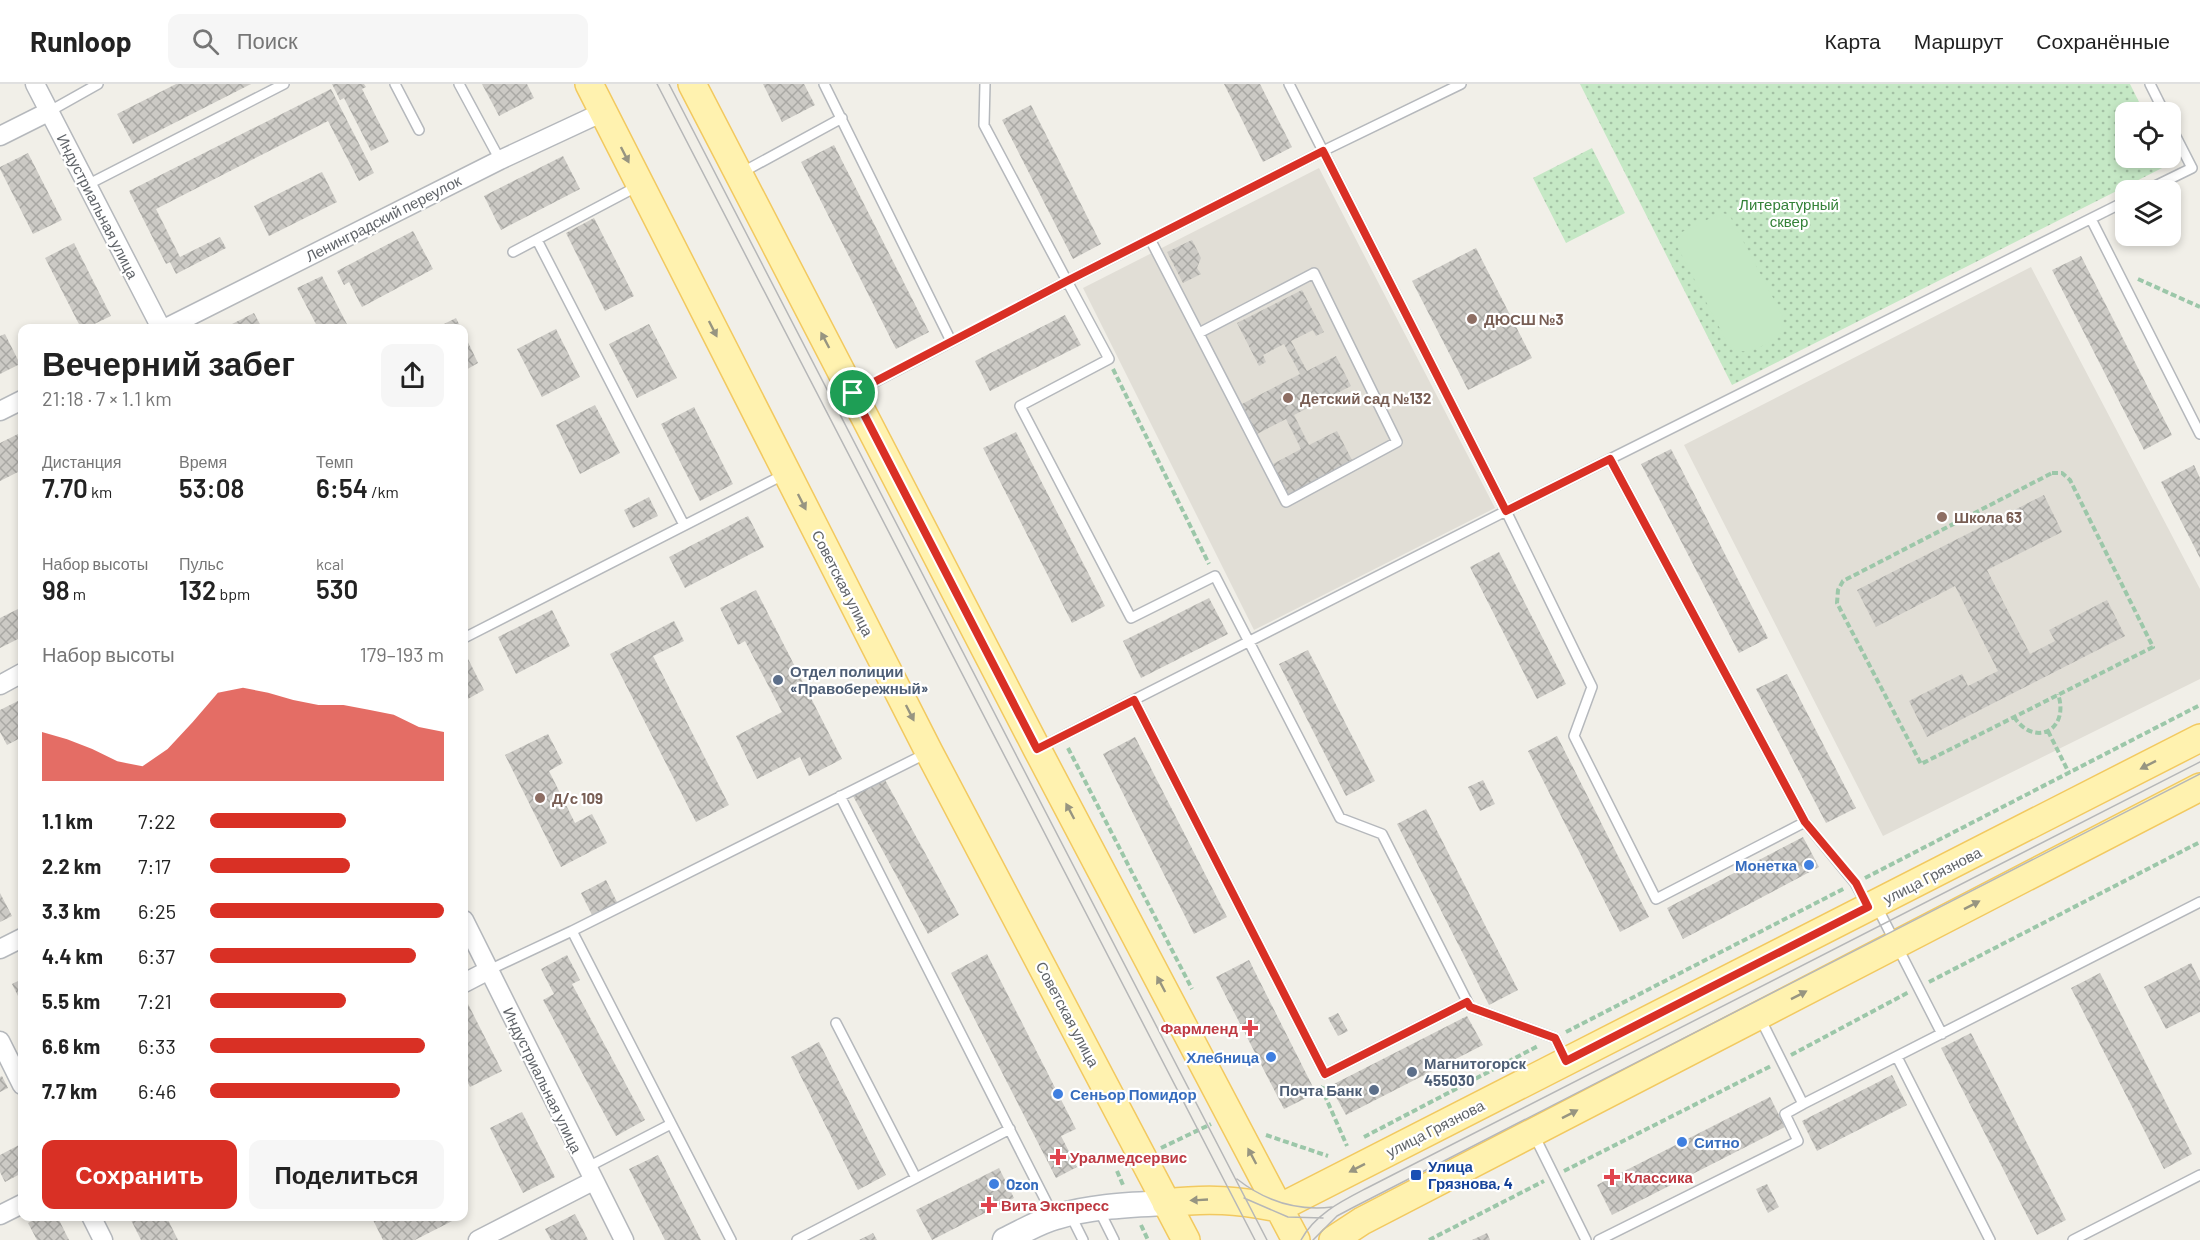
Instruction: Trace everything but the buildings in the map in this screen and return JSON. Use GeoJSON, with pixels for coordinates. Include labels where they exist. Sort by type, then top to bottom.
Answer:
{"type":"FeatureCollection","features":[{"type":"Feature","properties":{"kind":"main road","name":"Советская улица"},"geometry":{"type":"LineString","coordinates":[[589,84],[929,752],[1186,1240]]}},
{"type":"Feature","properties":{"kind":"main road"},"geometry":{"type":"LineString","coordinates":[[692,84],[1037,749],[1296,1240]]}},
{"type":"Feature","properties":{"kind":"main road","name":"улица Грязнова"},"geometry":{"type":"LineString","coordinates":[[1279,1208],[2200,738]]}},
{"type":"Feature","properties":{"kind":"main road"},"geometry":{"type":"LineString","coordinates":[[1333,1240],[1362,1221],[2200,787]]}},
{"type":"Feature","properties":{"kind":"main road"},"geometry":{"type":"LineString","coordinates":[[1005,1240],[1050,1221],[1097,1208],[1200,1199],[1232,1200],[1279,1208]]}},
{"type":"Feature","properties":{"kind":"street","name":"Индустриальная улица"},"geometry":{"type":"LineString","coordinates":[[35,84],[159,324]]}},
{"type":"Feature","properties":{"kind":"street"},"geometry":{"type":"LineString","coordinates":[[0,136],[50,111]]}},
{"type":"Feature","properties":{"kind":"street","name":"Ленинградский переулок"},"geometry":{"type":"LineString","coordinates":[[174,324],[500,160],[603,112]]}},
{"type":"Feature","properties":{"kind":"street"},"geometry":{"type":"LineString","coordinates":[[0,411],[18,402]]}},
{"type":"Feature","properties":{"kind":"street"},"geometry":{"type":"LineString","coordinates":[[0,685],[18,675]]}},
{"type":"Feature","properties":{"kind":"street","name":"Индустриальная улица"},"geometry":{"type":"LineString","coordinates":[[468,928],[624,1240]]}},
{"type":"Feature","properties":{"kind":"street"},"geometry":{"type":"LineString","coordinates":[[0,949],[18,940]]}},
{"type":"Feature","properties":{"kind":"street"},"geometry":{"type":"LineString","coordinates":[[468,980],[489,970]]}},
{"type":"Feature","properties":{"kind":"street"},"geometry":{"type":"LineString","coordinates":[[0,1041],[18,1077]]}},
{"type":"Feature","properties":{"kind":"street"},"geometry":{"type":"LineString","coordinates":[[478,1240],[590,1174]]}},
{"type":"Feature","properties":{"kind":"street"},"geometry":{"type":"LineString","coordinates":[[0,1215],[18,1206]]}},
{"type":"Feature","properties":{"kind":"street"},"geometry":{"type":"LineString","coordinates":[[94,1221],[103,1240]]}},
{"type":"Feature","properties":{"kind":"lane"},"geometry":{"type":"LineString","coordinates":[[50,111],[98,84]]}},
{"type":"Feature","properties":{"kind":"lane"},"geometry":{"type":"LineString","coordinates":[[87,185],[284,84]]}},
{"type":"Feature","properties":{"kind":"lane"},"geometry":{"type":"LineString","coordinates":[[395,84],[418,130]]}},
{"type":"Feature","properties":{"kind":"lane"},"geometry":{"type":"LineString","coordinates":[[459,84],[500,160]]}},
{"type":"Feature","properties":{"kind":"lane"},"geometry":{"type":"LineString","coordinates":[[824,84],[951,341]]}},
{"type":"Feature","properties":{"kind":"lane"},"geometry":{"type":"LineString","coordinates":[[985,84],[984,125],[1109,359],[1020,406],[1131,618],[1215,576],[1340,818],[1382,834],[1470,1007],[1555,1038],[1566,1061]]}},
{"type":"Feature","properties":{"kind":"lane"},"geometry":{"type":"LineString","coordinates":[[1289,84],[1506,511],[1592,687],[1574,736],[1656,900],[1805,822]]}},
{"type":"Feature","properties":{"kind":"lane"},"geometry":{"type":"LineString","coordinates":[[853,393],[1067,281],[1461,84]]}},
{"type":"Feature","properties":{"kind":"lane"},"geometry":{"type":"LineString","coordinates":[[2150,84],[2159,102]]}},
{"type":"Feature","properties":{"kind":"lane"},"geometry":{"type":"LineString","coordinates":[[738,174],[842,118]]}},
{"type":"Feature","properties":{"kind":"lane"},"geometry":{"type":"LineString","coordinates":[[2167,180],[2192,168],[2181,146]]}},
{"type":"Feature","properties":{"kind":"lane"},"geometry":{"type":"LineString","coordinates":[[513,252],[640,185]]}},
{"type":"Feature","properties":{"kind":"lane"},"geometry":{"type":"LineString","coordinates":[[1037,749],[1506,511],[2115,207]]}},
{"type":"Feature","properties":{"kind":"lane"},"geometry":{"type":"LineString","coordinates":[[2091,219],[2200,434]]}},
{"type":"Feature","properties":{"kind":"lane"},"geometry":{"type":"LineString","coordinates":[[1150,239],[1286,502],[1397,442],[1314,273],[1199,333]]}},
{"type":"Feature","properties":{"kind":"lane"},"geometry":{"type":"LineString","coordinates":[[537,240],[684,525]]}},
{"type":"Feature","properties":{"kind":"lane"},"geometry":{"type":"LineString","coordinates":[[1610,459],[1805,822],[1872,905],[1896,945],[1942,1034]]}},
{"type":"Feature","properties":{"kind":"lane"},"geometry":{"type":"LineString","coordinates":[[468,636],[787,472]]}},
{"type":"Feature","properties":{"kind":"lane"},"geometry":{"type":"LineString","coordinates":[[1134,700],[1325,1074],[1467,1002]]}},
{"type":"Feature","properties":{"kind":"lane"},"geometry":{"type":"LineString","coordinates":[[489,970],[572,931],[929,752]]}},
{"type":"Feature","properties":{"kind":"lane"},"geometry":{"type":"LineString","coordinates":[[840,796],[1010,1129],[1050,1221],[1083,1240]]}},
{"type":"Feature","properties":{"kind":"lane"},"geometry":{"type":"LineString","coordinates":[[1599,1240],[1798,1141],[1785,1114],[2200,902]]}},
{"type":"Feature","properties":{"kind":"lane"},"geometry":{"type":"LineString","coordinates":[[572,931],[731,1240]]}},
{"type":"Feature","properties":{"kind":"lane"},"geometry":{"type":"LineString","coordinates":[[1759,1016],[1803,1104]]}},
{"type":"Feature","properties":{"kind":"lane"},"geometry":{"type":"LineString","coordinates":[[836,1023],[916,1178]]}},
{"type":"Feature","properties":{"kind":"lane"},"geometry":{"type":"LineString","coordinates":[[1897,1057],[1990,1240]]}},
{"type":"Feature","properties":{"kind":"lane"},"geometry":{"type":"LineString","coordinates":[[590,1174],[672,1124]]}},
{"type":"Feature","properties":{"kind":"lane"},"geometry":{"type":"LineString","coordinates":[[797,1240],[1010,1129]]}},
{"type":"Feature","properties":{"kind":"lane"},"geometry":{"type":"LineString","coordinates":[[1533,1133],[1586,1240]]}},
{"type":"Feature","properties":{"kind":"lane"},"geometry":{"type":"LineString","coordinates":[[2073,1240],[2200,1175]]}},
{"type":"Feature","properties":{"kind":"lane"},"geometry":{"type":"LineString","coordinates":[[1097,1208],[1114,1240]]}},
{"type":"Feature","properties":{"kind":"path"},"geometry":{"type":"LineString","coordinates":[[2117,270],[2200,307]]}},
{"type":"Feature","properties":{"kind":"path"},"geometry":{"type":"LineString","coordinates":[[1109,359],[1215,576]]}},
{"type":"Feature","properties":{"kind":"path"},"geometry":{"type":"LineString","coordinates":[[2052,473],[2062,473],[2070,480],[2153,646],[2014,717],[1921,764],[1837,603],[1838,590],[1843,581],[2052,473]]}},
{"type":"Feature","properties":{"kind":"path"},"geometry":{"type":"LineString","coordinates":[[2014,717],[2021,727],[2029,732],[2048,731],[2056,725],[2061,716],[2062,706],[2058,694]]}},
{"type":"Feature","properties":{"kind":"path"},"geometry":{"type":"LineString","coordinates":[[2048,731],[2069,773]]}},
{"type":"Feature","properties":{"kind":"path"},"geometry":{"type":"LineString","coordinates":[[1062,736],[1197,1000]]}},
{"type":"Feature","properties":{"kind":"path"},"geometry":{"type":"LineString","coordinates":[[1429,1240],[1781,1061],[1918,987],[2200,842]]}},
{"type":"Feature","properties":{"kind":"path"},"geometry":{"type":"LineString","coordinates":[[1325,1074],[1322,1089],[1347,1146]]}},
{"type":"Feature","properties":{"kind":"path"},"geometry":{"type":"LineString","coordinates":[[1155,1151],[1214,1123]]}},
{"type":"Feature","properties":{"kind":"path"},"geometry":{"type":"LineString","coordinates":[[1261,1125],[1267,1135],[1328,1156]]}},
{"type":"Feature","properties":{"kind":"shaded area","name":"Детский сад №132"},"geometry":{"type":"Polygon","coordinates":[[[1319,168],[1495,508],[1254,630],[1083,288],[1319,168]]]}},
{"type":"Feature","properties":{"kind":"shaded area","name":"Школа 63"},"geometry":{"type":"Polygon","coordinates":[[[2031,267],[2200,589],[2200,679],[1883,836],[1684,445],[2031,267]]]}},
{"type":"Feature","properties":{"kind":"green space","name":"Литературный сквер"},"geometry":{"type":"Polygon","coordinates":[[[1580,84],[2130,84],[2139,102],[2115,102],[2115,168],[2162,168],[2138,180],[2115,180],[2115,192],[1732,385],[1580,84]]]}},
{"type":"Feature","properties":{"kind":"green space"},"geometry":{"type":"Polygon","coordinates":[[[1592,148],[1625,213],[1566,243],[1533,178],[1592,148]]]}},
{"type":"Feature","properties":{"kind":"green space"},"geometry":{"type":"Polygon","coordinates":[[[1721,213],[1731,218],[1783,317],[1783,331],[1765,345],[1750,351],[1735,350],[1729,346],[1677,246],[1676,240],[1682,232],[1721,213]]]}},
{"type":"Feature","properties":{"kind":"tram line"},"geometry":{"type":"LineString","coordinates":[[657,84],[1255,1240]]}},
{"type":"Feature","properties":{"kind":"tram line"},"geometry":{"type":"LineString","coordinates":[[669,84],[1267,1240]]}},
{"type":"Feature","properties":{"kind":"tram line"},"geometry":{"type":"LineString","coordinates":[[1301,1240],[1321,1216],[1339,1203],[2200,762]]}},
{"type":"Feature","properties":{"kind":"tram line"},"geometry":{"type":"LineString","coordinates":[[1313,1240],[1337,1216],[1354,1207],[2200,774]]}},
{"type":"Feature","properties":{"kind":"tram line"},"geometry":{"type":"LineString","coordinates":[[1237,1179],[1270,1199],[1282,1203],[1306,1207],[1332,1207]]}},
{"type":"Feature","properties":{"kind":"tram line"},"geometry":{"type":"LineString","coordinates":[[1244,1198],[1288,1217],[1323,1218]]}},
{"type":"Feature","properties":{"kind":"place","name":"ДЮСШ №3"},"geometry":{"type":"Point","coordinates":[1472,319]}},
{"type":"Feature","properties":{"kind":"place","name":"Детский сад №132"},"geometry":{"type":"Point","coordinates":[1288,398]}},
{"type":"Feature","properties":{"kind":"place","name":"Школа 63"},"geometry":{"type":"Point","coordinates":[1942,517]}},
{"type":"Feature","properties":{"kind":"place","name":"Отдел полиции «Правобережный»"},"geometry":{"type":"Point","coordinates":[778,680]}},
{"type":"Feature","properties":{"kind":"place","name":"Д/с 109"},"geometry":{"type":"Point","coordinates":[540,798]}},
{"type":"Feature","properties":{"kind":"place","name":"Монетка"},"geometry":{"type":"Point","coordinates":[1809,865]}},
{"type":"Feature","properties":{"kind":"place","name":"Фармленд"},"geometry":{"type":"Point","coordinates":[1250,1028]}},
{"type":"Feature","properties":{"kind":"place","name":"Хлебница"},"geometry":{"type":"Point","coordinates":[1271,1057]}},
{"type":"Feature","properties":{"kind":"place","name":"Магнитогорск 455030"},"geometry":{"type":"Point","coordinates":[1412,1072]}},
{"type":"Feature","properties":{"kind":"place","name":"Почта Банк"},"geometry":{"type":"Point","coordinates":[1374,1090]}},
{"type":"Feature","properties":{"kind":"place","name":"Сеньор Помидор"},"geometry":{"type":"Point","coordinates":[1058,1094]}},
{"type":"Feature","properties":{"kind":"place","name":"Ситно"},"geometry":{"type":"Point","coordinates":[1682,1142]}},
{"type":"Feature","properties":{"kind":"place","name":"Уралмедсервис"},"geometry":{"type":"Point","coordinates":[1058,1157]}},
{"type":"Feature","properties":{"kind":"place","name":"Улица Грязнова, 4"},"geometry":{"type":"Point","coordinates":[1416,1175]}},
{"type":"Feature","properties":{"kind":"place","name":"Классика"},"geometry":{"type":"Point","coordinates":[1612,1177]}},
{"type":"Feature","properties":{"kind":"place","name":"Ozon"},"geometry":{"type":"Point","coordinates":[994,1184]}},
{"type":"Feature","properties":{"kind":"place","name":"Вита Экспресс"},"geometry":{"type":"Point","coordinates":[989,1205]}},
{"type":"Feature","properties":{"kind":"route"},"geometry":{"type":"LineString","coordinates":[[1323,151],[1506,511],[1610,459],[1805,822],[1856,883],[1868,907],[1566,1061],[1555,1038],[1470,1007],[1467,1002],[1325,1074],[1134,700],[1037,749],[853,393],[1323,151]]}}]}
